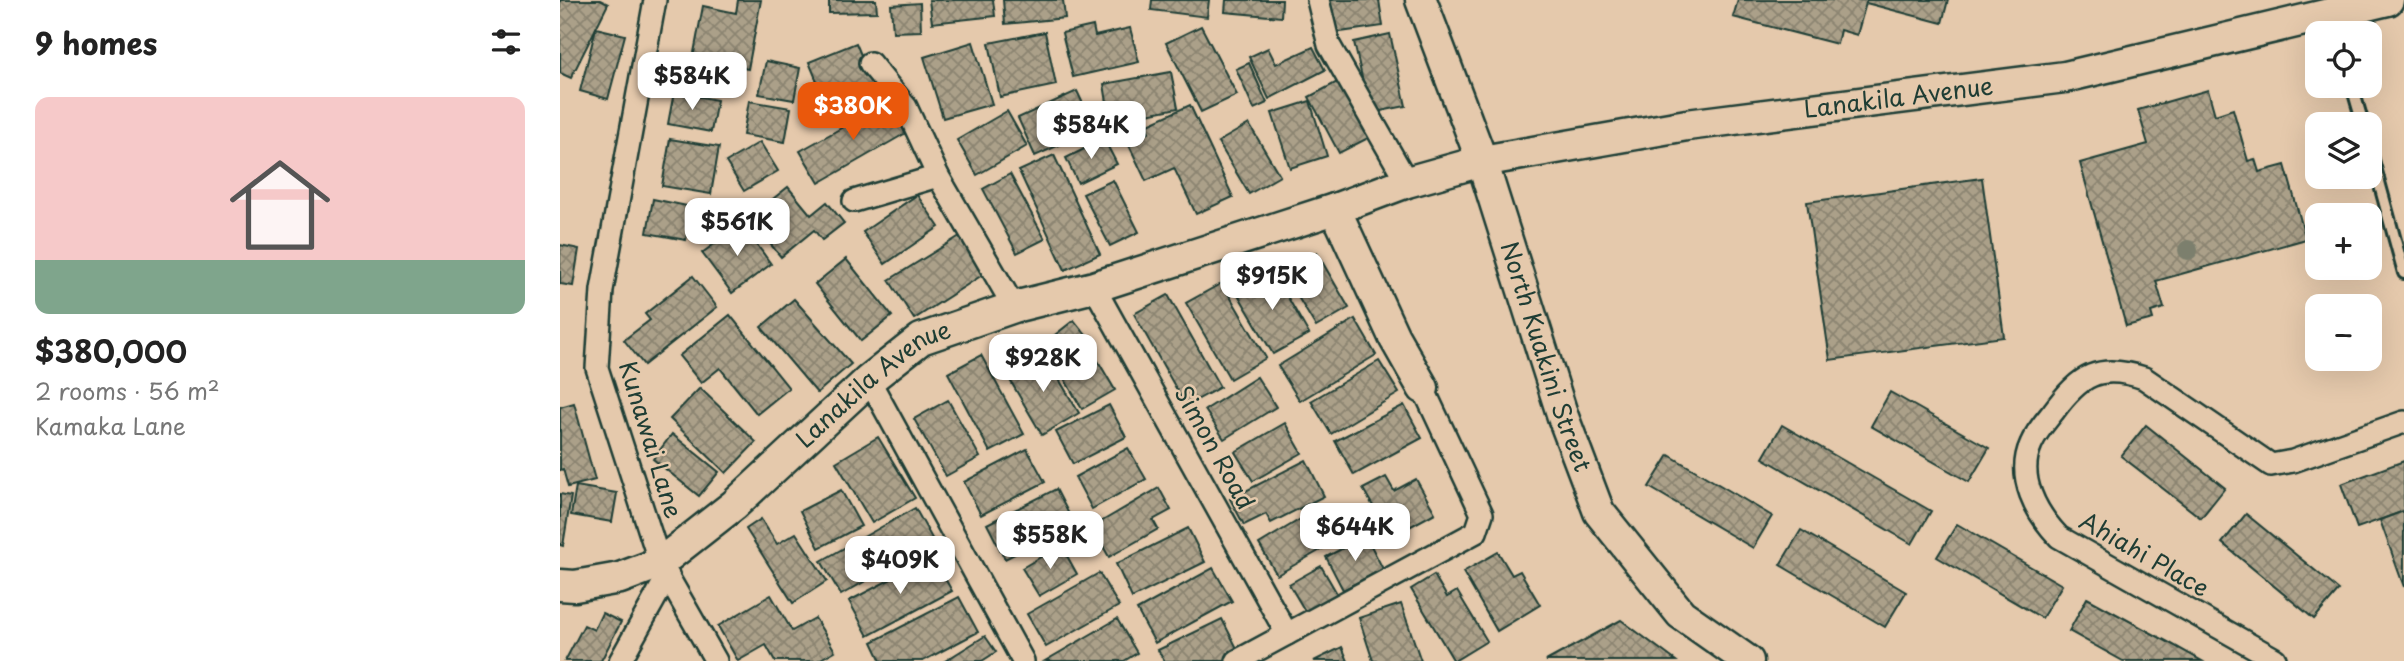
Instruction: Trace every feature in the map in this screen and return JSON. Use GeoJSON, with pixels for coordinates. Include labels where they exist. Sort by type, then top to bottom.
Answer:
{"type":"FeatureCollection","features":[{"type":"Feature","properties":{"kind":"street","name":"Kunawai Lane"},"geometry":{"type":"LineString","coordinates":[[655,0],[602,290],[597,368],[664,569],[716,661]]}},
{"type":"Feature","properties":{"kind":"street"},"geometry":{"type":"LineString","coordinates":[[1318,0],[1329,45],[1407,182]]}},
{"type":"Feature","properties":{"kind":"street","name":"North Kuakini Street"},"geometry":{"type":"LineString","coordinates":[[1421,0],[1482,161],[1563,416],[1598,512],[1681,614],[1748,661]]}},
{"type":"Feature","properties":{"kind":"street","name":"Lanakila Avenue"},"geometry":{"type":"LineString","coordinates":[[2340,21],[2388,0]]}},
{"type":"Feature","properties":{"kind":"street","name":"Lanakila Avenue"},"geometry":{"type":"LineString","coordinates":[[560,585],[575,586],[664,569],[869,380],[921,339],[1014,307],[1094,287],[1335,209],[1407,182],[1482,161],[1688,125],[2065,78],[2305,29]]}},
{"type":"Feature","properties":{"kind":"street"},"geometry":{"type":"LineString","coordinates":[[870,63],[906,107],[938,176],[1014,307]]}},
{"type":"Feature","properties":{"kind":"street"},"geometry":{"type":"LineString","coordinates":[[854,201],[938,176]]}},
{"type":"Feature","properties":{"kind":"street"},"geometry":{"type":"LineString","coordinates":[[1237,661],[1476,532],[1482,514],[1423,388],[1394,337],[1335,209]]}},
{"type":"Feature","properties":{"kind":"street","name":"Simon Road"},"geometry":{"type":"LineString","coordinates":[[1094,287],[1287,634]]}},
{"type":"Feature","properties":{"kind":"street","name":"Ahiahi Place"},"geometry":{"type":"LineString","coordinates":[[2275,659],[2059,537],[2040,515],[2030,492],[2026,460],[2034,438],[2066,394],[2092,374],[2108,371],[2126,372],[2144,379],[2271,465],[2293,461],[2404,422]]}},
{"type":"Feature","properties":{"kind":"street"},"geometry":{"type":"LineString","coordinates":[[869,380],[1023,661]]}},
{"type":"Feature","properties":{"kind":"street"},"geometry":{"type":"LineString","coordinates":[[620,661],[664,569]]}},
{"type":"Feature","properties":{"kind":"lane"},"geometry":{"type":"LineString","coordinates":[[2381,189],[2404,273]]}},
{"type":"Feature","properties":{"kind":"building"},"geometry":{"type":"Polygon","coordinates":[[[560,0],[600,0],[608,4],[571,78],[560,73],[560,0]]]}},
{"type":"Feature","properties":{"kind":"building"},"geometry":{"type":"Polygon","coordinates":[[[738,0],[761,0],[748,69],[693,58],[703,6],[736,13],[738,0]]]}},
{"type":"Feature","properties":{"kind":"building"},"geometry":{"type":"Polygon","coordinates":[[[829,0],[876,0],[877,12],[829,13],[829,0]]]}},
{"type":"Feature","properties":{"kind":"building"},"geometry":{"type":"Polygon","coordinates":[[[929,0],[993,0],[995,16],[932,23],[929,0]]]}},
{"type":"Feature","properties":{"kind":"building"},"geometry":{"type":"Polygon","coordinates":[[[1003,0],[1063,0],[1065,18],[1005,24],[1003,0]]]}},
{"type":"Feature","properties":{"kind":"building"},"geometry":{"type":"Polygon","coordinates":[[[1152,0],[1209,0],[1207,17],[1151,10],[1152,0]]]}},
{"type":"Feature","properties":{"kind":"building"},"geometry":{"type":"Polygon","coordinates":[[[1226,0],[1282,0],[1281,17],[1225,12],[1226,0]]]}},
{"type":"Feature","properties":{"kind":"building"},"geometry":{"type":"Polygon","coordinates":[[[1328,0],[1379,0],[1383,26],[1333,33],[1328,0]]]}},
{"type":"Feature","properties":{"kind":"building"},"geometry":{"type":"Polygon","coordinates":[[[1738,0],[1948,0],[1942,23],[1866,3],[1857,35],[1840,30],[1837,44],[1733,17],[1738,0]]]}},
{"type":"Feature","properties":{"kind":"building"},"geometry":{"type":"Polygon","coordinates":[[[920,3],[921,31],[893,32],[891,5],[920,3]]]}},
{"type":"Feature","properties":{"kind":"building"},"geometry":{"type":"Polygon","coordinates":[[[1093,26],[1095,36],[1130,28],[1139,62],[1073,77],[1062,33],[1093,26]]]}},
{"type":"Feature","properties":{"kind":"building"},"geometry":{"type":"Polygon","coordinates":[[[1201,26],[1237,95],[1201,112],[1166,43],[1201,26]]]}},
{"type":"Feature","properties":{"kind":"building"},"geometry":{"type":"Polygon","coordinates":[[[596,28],[625,35],[608,99],[580,91],[596,28]]]}},
{"type":"Feature","properties":{"kind":"building"},"geometry":{"type":"Polygon","coordinates":[[[1045,32],[1056,85],[1000,97],[989,43],[1045,32]]]}},
{"type":"Feature","properties":{"kind":"building"},"geometry":{"type":"Polygon","coordinates":[[[1390,34],[1406,106],[1370,113],[1354,42],[1390,34]]]}},
{"type":"Feature","properties":{"kind":"building"},"geometry":{"type":"Polygon","coordinates":[[[973,42],[992,104],[943,118],[924,57],[973,42]]]}},
{"type":"Feature","properties":{"kind":"building"},"geometry":{"type":"Polygon","coordinates":[[[856,43],[878,96],[831,115],[809,62],[856,43]]]}},
{"type":"Feature","properties":{"kind":"building"},"geometry":{"type":"Polygon","coordinates":[[[1313,47],[1325,70],[1269,99],[1249,57],[1268,48],[1276,64],[1313,47]]]}},
{"type":"Feature","properties":{"kind":"building"},"geometry":{"type":"Polygon","coordinates":[[[766,61],[800,68],[794,100],[759,94],[766,61]]]}},
{"type":"Feature","properties":{"kind":"building"},"geometry":{"type":"Polygon","coordinates":[[[1249,63],[1267,103],[1254,109],[1236,69],[1249,63]]]}},
{"type":"Feature","properties":{"kind":"building"},"geometry":{"type":"Polygon","coordinates":[[[1171,72],[1178,108],[1110,121],[1104,84],[1171,72]]]}},
{"type":"Feature","properties":{"kind":"building"},"geometry":{"type":"Polygon","coordinates":[[[1341,80],[1372,136],[1339,153],[1309,97],[1341,80]]]}},
{"type":"Feature","properties":{"kind":"building"},"geometry":{"type":"Polygon","coordinates":[[[2208,90],[2215,115],[2233,109],[2248,161],[2255,159],[2259,172],[2285,165],[2305,239],[2156,281],[2164,308],[2151,312],[2153,319],[2126,326],[2080,163],[2148,144],[2138,110],[2208,90]]]}},
{"type":"Feature","properties":{"kind":"building"},"geometry":{"type":"Polygon","coordinates":[[[1077,91],[1095,129],[1035,156],[1018,118],[1077,91]]]}},
{"type":"Feature","properties":{"kind":"building"},"geometry":{"type":"Polygon","coordinates":[[[674,92],[717,100],[711,132],[668,124],[674,92]]]}},
{"type":"Feature","properties":{"kind":"building"},"geometry":{"type":"Polygon","coordinates":[[[749,101],[791,108],[785,142],[743,135],[749,101]]]}},
{"type":"Feature","properties":{"kind":"building"},"geometry":{"type":"Polygon","coordinates":[[[1310,101],[1327,156],[1290,168],[1272,113],[1310,101]]]}},
{"type":"Feature","properties":{"kind":"building"},"geometry":{"type":"Polygon","coordinates":[[[888,102],[906,133],[819,183],[800,151],[888,102]]]}},
{"type":"Feature","properties":{"kind":"building"},"geometry":{"type":"Polygon","coordinates":[[[1190,105],[1233,197],[1196,214],[1174,168],[1146,181],[1127,141],[1149,132],[1146,125],[1190,105]]]}},
{"type":"Feature","properties":{"kind":"building"},"geometry":{"type":"Polygon","coordinates":[[[1007,111],[1027,146],[977,175],[957,140],[1007,111]]]}},
{"type":"Feature","properties":{"kind":"building"},"geometry":{"type":"Polygon","coordinates":[[[1249,124],[1280,176],[1249,194],[1218,142],[1249,124]]]}},
{"type":"Feature","properties":{"kind":"building"},"geometry":{"type":"Polygon","coordinates":[[[670,139],[719,147],[711,194],[662,186],[670,139]]]}},
{"type":"Feature","properties":{"kind":"building"},"geometry":{"type":"Polygon","coordinates":[[[1104,139],[1117,164],[1078,183],[1066,158],[1104,139]]]}},
{"type":"Feature","properties":{"kind":"building"},"geometry":{"type":"Polygon","coordinates":[[[760,142],[778,171],[744,191],[726,162],[760,142]]]}},
{"type":"Feature","properties":{"kind":"building"},"geometry":{"type":"Polygon","coordinates":[[[1054,155],[1100,254],[1065,270],[1019,171],[1054,155]]]}},
{"type":"Feature","properties":{"kind":"building"},"geometry":{"type":"Polygon","coordinates":[[[1010,174],[1045,239],[1017,253],[983,189],[1010,174]]]}},
{"type":"Feature","properties":{"kind":"building"},"geometry":{"type":"Polygon","coordinates":[[[1982,178],[2004,337],[1830,360],[1807,202],[1982,178]]]}},
{"type":"Feature","properties":{"kind":"building"},"geometry":{"type":"Polygon","coordinates":[[[1113,180],[1139,232],[1110,246],[1083,194],[1113,180]]]}},
{"type":"Feature","properties":{"kind":"building"},"geometry":{"type":"Polygon","coordinates":[[[788,187],[811,215],[827,202],[844,223],[822,240],[814,230],[781,257],[749,218],[788,187]]]}},
{"type":"Feature","properties":{"kind":"building"},"geometry":{"type":"Polygon","coordinates":[[[917,195],[939,227],[885,264],[863,232],[917,195]]]}},
{"type":"Feature","properties":{"kind":"building"},"geometry":{"type":"Polygon","coordinates":[[[653,199],[692,207],[686,240],[647,233],[653,199]]]}},
{"type":"Feature","properties":{"kind":"building"},"geometry":{"type":"Polygon","coordinates":[[[742,224],[771,264],[732,293],[702,253],[742,224]]]}},
{"type":"Feature","properties":{"kind":"building"},"geometry":{"type":"Polygon","coordinates":[[[963,234],[987,272],[914,319],[889,280],[963,234]]]}},
{"type":"Feature","properties":{"kind":"building"},"geometry":{"type":"Polygon","coordinates":[[[560,245],[579,249],[573,286],[560,284],[560,245]]]}},
{"type":"Feature","properties":{"kind":"building"},"geometry":{"type":"Polygon","coordinates":[[[1317,253],[1349,308],[1316,327],[1283,272],[1317,253]]]}},
{"type":"Feature","properties":{"kind":"building"},"geometry":{"type":"Polygon","coordinates":[[[846,259],[892,316],[861,341],[815,284],[846,259]]]}},
{"type":"Feature","properties":{"kind":"building"},"geometry":{"type":"Polygon","coordinates":[[[1272,270],[1309,334],[1273,354],[1236,291],[1272,270]]]}},
{"type":"Feature","properties":{"kind":"building"},"geometry":{"type":"Polygon","coordinates":[[[693,276],[717,307],[644,365],[624,340],[650,320],[645,314],[693,276]]]}},
{"type":"Feature","properties":{"kind":"building"},"geometry":{"type":"Polygon","coordinates":[[[1222,283],[1266,358],[1230,379],[1186,303],[1222,283]]]}},
{"type":"Feature","properties":{"kind":"building"},"geometry":{"type":"Polygon","coordinates":[[[1168,295],[1220,387],[1186,406],[1134,314],[1168,295]]]}},
{"type":"Feature","properties":{"kind":"building"},"geometry":{"type":"Polygon","coordinates":[[[794,299],[851,364],[817,393],[761,327],[794,299]]]}},
{"type":"Feature","properties":{"kind":"building"},"geometry":{"type":"Polygon","coordinates":[[[730,315],[789,388],[757,414],[720,368],[701,383],[679,356],[730,315]]]}},
{"type":"Feature","properties":{"kind":"building"},"geometry":{"type":"Polygon","coordinates":[[[1355,319],[1376,355],[1300,401],[1278,366],[1355,319]]]}},
{"type":"Feature","properties":{"kind":"building"},"geometry":{"type":"Polygon","coordinates":[[[1074,320],[1097,349],[1063,375],[1041,346],[1074,320]]]}},
{"type":"Feature","properties":{"kind":"building"},"geometry":{"type":"Polygon","coordinates":[[[1044,354],[1079,413],[1042,435],[1007,375],[1044,354]]]}},
{"type":"Feature","properties":{"kind":"building"},"geometry":{"type":"Polygon","coordinates":[[[981,355],[1024,434],[990,452],[948,373],[981,355]]]}},
{"type":"Feature","properties":{"kind":"building"},"geometry":{"type":"Polygon","coordinates":[[[1098,361],[1115,390],[1082,409],[1065,380],[1098,361]]]}},
{"type":"Feature","properties":{"kind":"building"},"geometry":{"type":"Polygon","coordinates":[[[1379,361],[1399,393],[1331,434],[1311,401],[1379,361]]]}},
{"type":"Feature","properties":{"kind":"building"},"geometry":{"type":"Polygon","coordinates":[[[1257,377],[1276,407],[1224,439],[1205,410],[1257,377]]]}},
{"type":"Feature","properties":{"kind":"building"},"geometry":{"type":"Polygon","coordinates":[[[700,388],[756,442],[726,473],[670,419],[700,388]]]}},
{"type":"Feature","properties":{"kind":"building"},"geometry":{"type":"Polygon","coordinates":[[[1890,392],[1989,448],[1969,482],[1871,426],[1890,392]]]}},
{"type":"Feature","properties":{"kind":"building"},"geometry":{"type":"Polygon","coordinates":[[[948,400],[980,457],[946,476],[914,419],[948,400]]]}},
{"type":"Feature","properties":{"kind":"building"},"geometry":{"type":"Polygon","coordinates":[[[574,403],[595,480],[568,487],[563,469],[560,470],[560,407],[574,403]]]}},
{"type":"Feature","properties":{"kind":"building"},"geometry":{"type":"Polygon","coordinates":[[[1109,405],[1126,437],[1073,464],[1056,432],[1109,405]]]}},
{"type":"Feature","properties":{"kind":"building"},"geometry":{"type":"Polygon","coordinates":[[[1404,405],[1422,438],[1354,475],[1335,441],[1404,405]]]}},
{"type":"Feature","properties":{"kind":"building"},"geometry":{"type":"Polygon","coordinates":[[[1285,423],[1302,453],[1253,481],[1235,452],[1285,423]]]}},
{"type":"Feature","properties":{"kind":"building"},"geometry":{"type":"Polygon","coordinates":[[[1782,425],[1931,511],[1912,544],[1763,458],[1782,425]]]}},
{"type":"Feature","properties":{"kind":"building"},"geometry":{"type":"Polygon","coordinates":[[[2146,425],[2225,488],[2201,518],[2121,456],[2146,425]]]}},
{"type":"Feature","properties":{"kind":"building"},"geometry":{"type":"Polygon","coordinates":[[[672,434],[719,472],[699,496],[653,459],[672,434]]]}},
{"type":"Feature","properties":{"kind":"building"},"geometry":{"type":"Polygon","coordinates":[[[878,437],[915,498],[872,523],[836,462],[878,437]]]}},
{"type":"Feature","properties":{"kind":"building"},"geometry":{"type":"Polygon","coordinates":[[[1128,448],[1146,479],[1092,509],[1075,477],[1128,448]]]}},
{"type":"Feature","properties":{"kind":"building"},"geometry":{"type":"Polygon","coordinates":[[[1027,449],[1045,482],[981,515],[964,482],[1027,449]]]}},
{"type":"Feature","properties":{"kind":"building"},"geometry":{"type":"Polygon","coordinates":[[[1669,455],[1772,516],[1753,548],[1649,487],[1669,455]]]}},
{"type":"Feature","properties":{"kind":"building"},"geometry":{"type":"Polygon","coordinates":[[[1306,460],[1324,496],[1271,523],[1266,514],[1244,525],[1230,499],[1306,460]]]}},
{"type":"Feature","properties":{"kind":"building"},"geometry":{"type":"Polygon","coordinates":[[[2404,461],[2404,511],[2357,528],[2341,484],[2404,461]]]}},
{"type":"Feature","properties":{"kind":"building"},"geometry":{"type":"Polygon","coordinates":[[[1386,477],[1394,491],[1416,479],[1435,513],[1391,537],[1363,489],[1386,477]]]}},
{"type":"Feature","properties":{"kind":"building"},"geometry":{"type":"Polygon","coordinates":[[[576,486],[617,493],[612,522],[571,515],[576,486]]]}},
{"type":"Feature","properties":{"kind":"building"},"geometry":{"type":"Polygon","coordinates":[[[1159,488],[1171,510],[1153,520],[1158,529],[1109,557],[1092,527],[1159,488]]]}},
{"type":"Feature","properties":{"kind":"building"},"geometry":{"type":"Polygon","coordinates":[[[1056,489],[1074,524],[1005,559],[987,524],[1056,489]]]}},
{"type":"Feature","properties":{"kind":"building"},"geometry":{"type":"Polygon","coordinates":[[[841,490],[861,526],[819,548],[800,511],[841,490]]]}},
{"type":"Feature","properties":{"kind":"building"},"geometry":{"type":"Polygon","coordinates":[[[560,494],[571,496],[563,546],[560,545],[560,494]]]}},
{"type":"Feature","properties":{"kind":"building"},"geometry":{"type":"Polygon","coordinates":[[[915,508],[934,542],[841,595],[821,561],[915,508]]]}},
{"type":"Feature","properties":{"kind":"building"},"geometry":{"type":"Polygon","coordinates":[[[1319,508],[1338,540],[1277,575],[1259,544],[1319,508]]]}},
{"type":"Feature","properties":{"kind":"building"},"geometry":{"type":"Polygon","coordinates":[[[2404,511],[2404,587],[2380,520],[2404,511]]]}},
{"type":"Feature","properties":{"kind":"building"},"geometry":{"type":"Polygon","coordinates":[[[2246,514],[2339,590],[2314,619],[2222,543],[2246,514]]]}},
{"type":"Feature","properties":{"kind":"building"},"geometry":{"type":"Polygon","coordinates":[[[761,519],[777,544],[796,533],[827,581],[793,603],[746,529],[761,519]]]}},
{"type":"Feature","properties":{"kind":"building"},"geometry":{"type":"Polygon","coordinates":[[[1957,524],[2062,585],[2042,618],[1937,557],[1957,524]]]}},
{"type":"Feature","properties":{"kind":"building"},"geometry":{"type":"Polygon","coordinates":[[[1188,528],[1205,562],[1132,598],[1116,564],[1188,528]]]}},
{"type":"Feature","properties":{"kind":"building"},"geometry":{"type":"Polygon","coordinates":[[[1801,530],[1906,592],[1885,627],[1780,565],[1801,530]]]}},
{"type":"Feature","properties":{"kind":"building"},"geometry":{"type":"Polygon","coordinates":[[[1366,536],[1383,569],[1343,590],[1326,557],[1366,536]]]}},
{"type":"Feature","properties":{"kind":"building"},"geometry":{"type":"Polygon","coordinates":[[[1061,545],[1077,574],[1039,596],[1022,568],[1061,545]]]}},
{"type":"Feature","properties":{"kind":"building"},"geometry":{"type":"Polygon","coordinates":[[[1498,552],[1512,575],[1520,571],[1540,605],[1497,631],[1463,572],[1498,552]]]}},
{"type":"Feature","properties":{"kind":"building"},"geometry":{"type":"Polygon","coordinates":[[[933,557],[952,591],[868,636],[849,601],[933,557]]]}},
{"type":"Feature","properties":{"kind":"building"},"geometry":{"type":"Polygon","coordinates":[[[1321,566],[1339,597],[1308,616],[1289,584],[1321,566]]]}},
{"type":"Feature","properties":{"kind":"building"},"geometry":{"type":"Polygon","coordinates":[[[1213,568],[1232,601],[1155,643],[1137,610],[1213,568]]]}},
{"type":"Feature","properties":{"kind":"building"},"geometry":{"type":"Polygon","coordinates":[[[1099,573],[1119,606],[1046,647],[1027,614],[1099,573]]]}},
{"type":"Feature","properties":{"kind":"building"},"geometry":{"type":"Polygon","coordinates":[[[1434,575],[1447,597],[1457,591],[1487,641],[1454,661],[1411,589],[1434,575]]]}},
{"type":"Feature","properties":{"kind":"building"},"geometry":{"type":"Polygon","coordinates":[[[771,595],[792,631],[815,618],[835,651],[817,661],[775,661],[766,645],[738,661],[718,626],[771,595]]]}},
{"type":"Feature","properties":{"kind":"building"},"geometry":{"type":"Polygon","coordinates":[[[959,597],[978,632],[923,661],[881,661],[872,642],[959,597]]]}},
{"type":"Feature","properties":{"kind":"building"},"geometry":{"type":"Polygon","coordinates":[[[2087,598],[2202,661],[2123,661],[2069,631],[2087,598]]]}},
{"type":"Feature","properties":{"kind":"building"},"geometry":{"type":"Polygon","coordinates":[[[1401,604],[1421,661],[1373,661],[1359,618],[1401,604]]]}},
{"type":"Feature","properties":{"kind":"building"},"geometry":{"type":"Polygon","coordinates":[[[602,613],[621,622],[601,661],[565,661],[584,625],[594,630],[602,613]]]}},
{"type":"Feature","properties":{"kind":"building"},"geometry":{"type":"Polygon","coordinates":[[[1117,619],[1137,653],[1124,661],[1045,661],[1117,619]]]}},
{"type":"Feature","properties":{"kind":"building"},"geometry":{"type":"Polygon","coordinates":[[[1222,619],[1241,656],[1230,661],[1164,661],[1158,650],[1222,619]]]}},
{"type":"Feature","properties":{"kind":"building"},"geometry":{"type":"Polygon","coordinates":[[[1621,620],[1676,661],[1546,661],[1621,620]]]}},
{"type":"Feature","properties":{"kind":"building"},"geometry":{"type":"Polygon","coordinates":[[[985,636],[996,652],[982,661],[945,661],[985,636]]]}},
{"type":"Feature","properties":{"kind":"building"},"geometry":{"type":"Polygon","coordinates":[[[1342,647],[1348,661],[1314,661],[1342,647]]]}}]}
